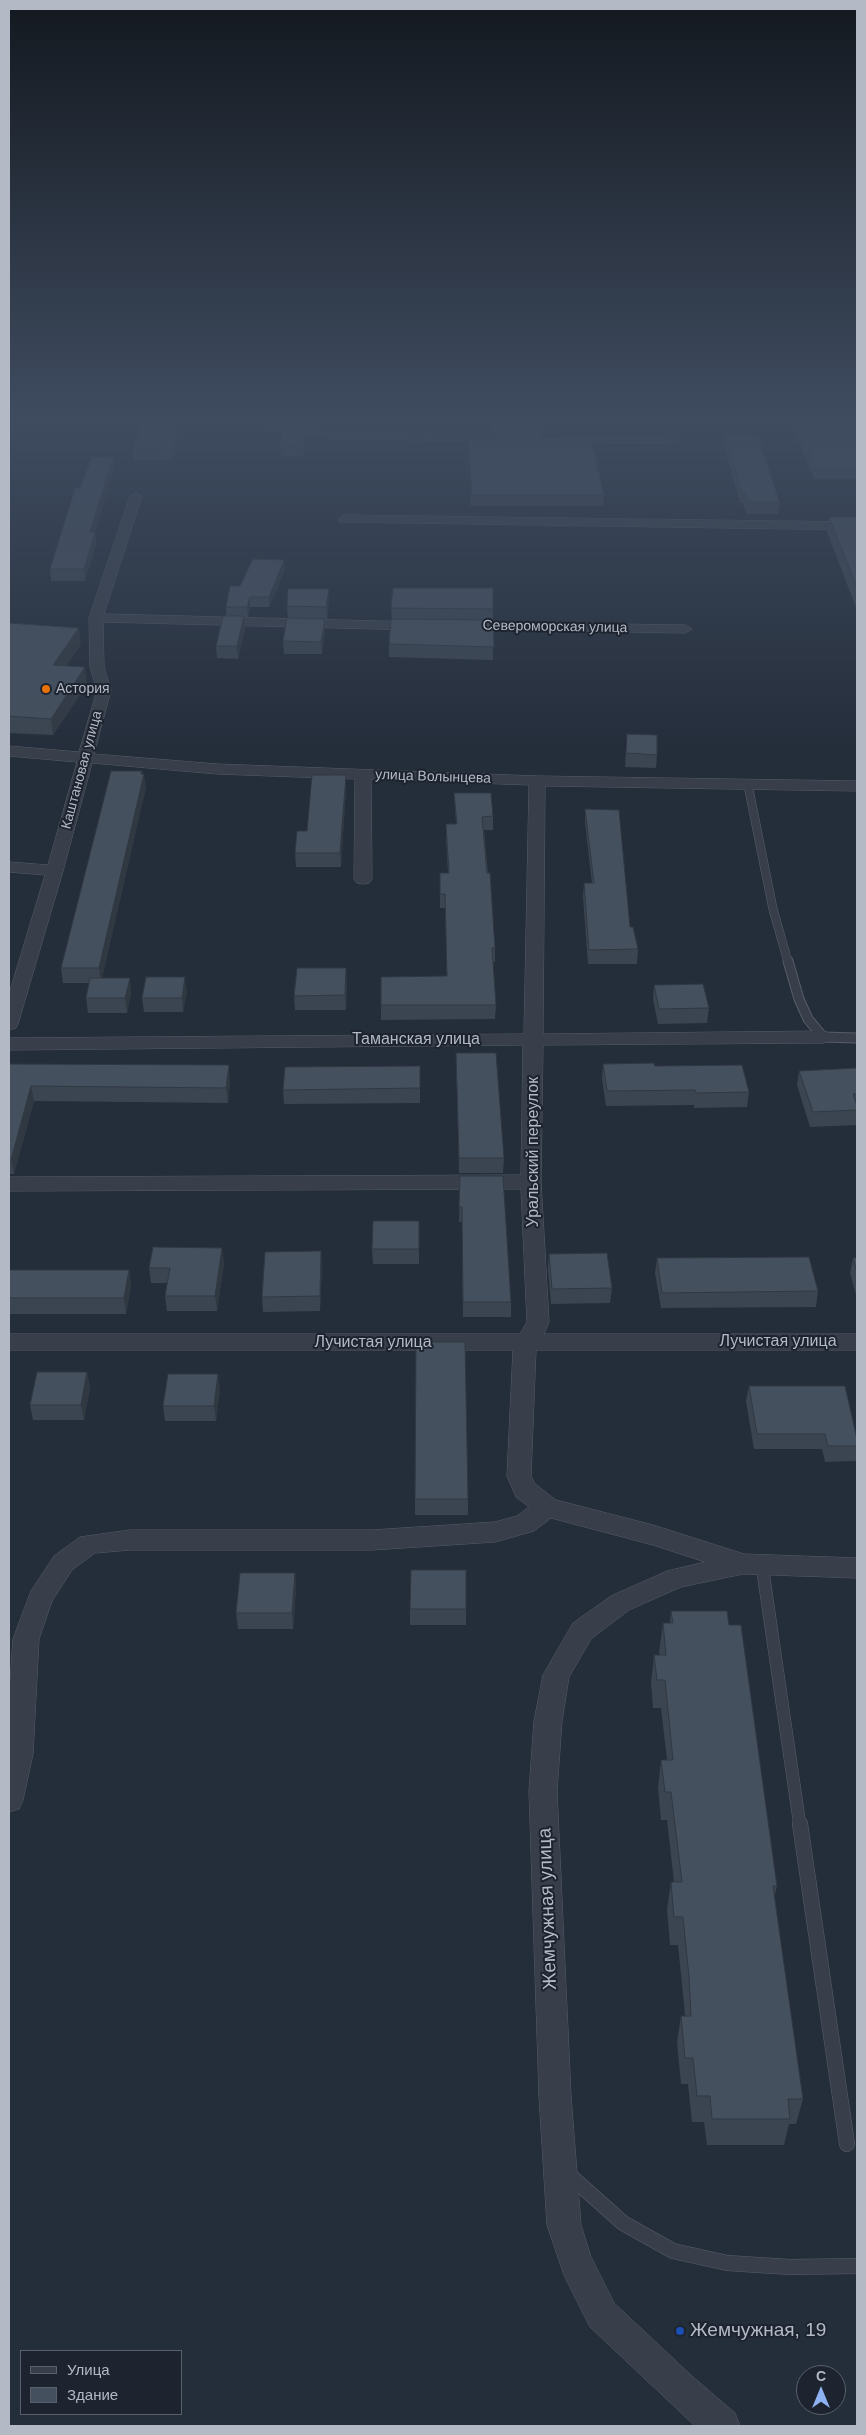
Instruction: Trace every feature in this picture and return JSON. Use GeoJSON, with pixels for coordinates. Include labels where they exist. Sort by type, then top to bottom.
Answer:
{"type":"FeatureCollection","features":[{"type":"Feature","properties":{"kind":"street","name":"Каштановая улица"},"geometry":{"type":"LineString","coordinates":[[9,1024],[55,871],[104,690],[98,667],[96,618],[123,535]]}},
{"type":"Feature","properties":{"kind":"street"},"geometry":{"type":"LineString","coordinates":[[96,618],[302,625],[430,626]]}},
{"type":"Feature","properties":{"kind":"street","name":"Североморская улица"},"geometry":{"type":"LineString","coordinates":[[449,626],[685,629]]}},
{"type":"Feature","properties":{"kind":"street","name":"улица Волынцева"},"geometry":{"type":"LineString","coordinates":[[9,751],[85,756],[217,769],[537,781],[857,786]]}},
{"type":"Feature","properties":{"kind":"street"},"geometry":{"type":"LineString","coordinates":[[363,879],[364,775]]}},
{"type":"Feature","properties":{"kind":"street","name":"Уральский переулок"},"geometry":{"type":"LineString","coordinates":[[537,781],[535,1039],[531,1182],[538,1322],[533,1334],[525,1344],[519,1476],[525,1490],[547,1507],[752,1564]]}},
{"type":"Feature","properties":{"kind":"street"},"geometry":{"type":"LineString","coordinates":[[9,867],[55,871]]}},
{"type":"Feature","properties":{"kind":"street","name":"Таманская улица"},"geometry":{"type":"LineString","coordinates":[[9,1044],[823,1037]]}},
{"type":"Feature","properties":{"kind":"street"},"geometry":{"type":"LineString","coordinates":[[9,1184],[531,1182]]}},
{"type":"Feature","properties":{"kind":"street","name":"Лучистая улица"},"geometry":{"type":"LineString","coordinates":[[9,1342],[525,1344],[857,1342]]}},
{"type":"Feature","properties":{"kind":"street"},"geometry":{"type":"LineString","coordinates":[[9,1800],[19,1754],[26,1639],[40,1598],[63,1563],[89,1544],[130,1540],[372,1540],[495,1532],[525,1524],[547,1507]]}},
{"type":"Feature","properties":{"kind":"street","name":"Жемчужная улица"},"geometry":{"type":"LineString","coordinates":[[722,2426],[680,2390],[602,2315],[576,2263],[564,2225],[555,2096],[543,1792],[548,1721],[556,1675],[582,1631],[620,1603],[676,1578],[752,1564],[857,1568]]}},
{"type":"Feature","properties":{"kind":"lane"},"geometry":{"type":"LineString","coordinates":[[748,785],[773,909],[799,999],[808,1019],[823,1037],[857,1038]]}},
{"type":"Feature","properties":{"kind":"lane"},"geometry":{"type":"LineString","coordinates":[[752,1564],[847,2144]]}},
{"type":"Feature","properties":{"kind":"lane"},"geometry":{"type":"LineString","coordinates":[[560,2167],[623,2223],[673,2251],[727,2263],[790,2267],[857,2266]]}},
{"type":"Feature","properties":{"kind":"building"},"geometry":{"type":"Polygon","coordinates":[[[61,535],[94,535],[84,569],[50,569],[61,535]]]}},
{"type":"Feature","properties":{"kind":"building"},"geometry":{"type":"Polygon","coordinates":[[[836,535],[857,535],[857,588],[836,535]]]}},
{"type":"Feature","properties":{"kind":"building"},"geometry":{"type":"Polygon","coordinates":[[[253,559],[284,560],[269,597],[250,597],[247,607],[226,607],[230,586],[240,586],[253,559]]]}},
{"type":"Feature","properties":{"kind":"building"},"geometry":{"type":"Polygon","coordinates":[[[393,588],[493,588],[493,609],[391,608],[393,588]]]}},
{"type":"Feature","properties":{"kind":"building"},"geometry":{"type":"Polygon","coordinates":[[[288,589],[329,589],[326,607],[287,606],[288,589]]]}},
{"type":"Feature","properties":{"kind":"building"},"geometry":{"type":"Polygon","coordinates":[[[223,616],[244,616],[237,646],[216,646],[223,616]]]}},
{"type":"Feature","properties":{"kind":"building"},"geometry":{"type":"Polygon","coordinates":[[[287,618],[325,619],[321,642],[283,641],[287,618]]]}},
{"type":"Feature","properties":{"kind":"building"},"geometry":{"type":"Polygon","coordinates":[[[391,619],[493,620],[494,647],[389,644],[391,619]]]}},
{"type":"Feature","properties":{"kind":"building"},"geometry":{"type":"Polygon","coordinates":[[[9,623],[79,628],[53,665],[85,667],[51,719],[9,716],[9,623]]]}},
{"type":"Feature","properties":{"kind":"building"},"geometry":{"type":"Polygon","coordinates":[[[627,734],[657,735],[657,755],[626,753],[627,734]]]}},
{"type":"Feature","properties":{"kind":"building"},"geometry":{"type":"Polygon","coordinates":[[[111,771],[142,771],[141,774],[144,774],[99,968],[61,968],[111,771]]]}},
{"type":"Feature","properties":{"kind":"building"},"geometry":{"type":"Polygon","coordinates":[[[312,775],[346,775],[340,853],[295,853],[297,831],[307,831],[312,775]]]}},
{"type":"Feature","properties":{"kind":"building"},"geometry":{"type":"Polygon","coordinates":[[[454,793],[491,793],[493,816],[482,817],[487,873],[490,873],[495,948],[492,948],[496,1005],[381,1005],[381,977],[447,976],[445,894],[440,894],[440,873],[449,873],[446,824],[457,824],[454,793]]]}},
{"type":"Feature","properties":{"kind":"building"},"geometry":{"type":"Polygon","coordinates":[[[585,809],[619,810],[630,927],[633,927],[638,949],[589,950],[584,883],[594,883],[585,809]]]}},
{"type":"Feature","properties":{"kind":"building"},"geometry":{"type":"Polygon","coordinates":[[[297,968],[346,968],[345,995],[294,996],[297,968]]]}},
{"type":"Feature","properties":{"kind":"building"},"geometry":{"type":"Polygon","coordinates":[[[146,977],[185,977],[182,998],[142,998],[146,977]]]}},
{"type":"Feature","properties":{"kind":"building"},"geometry":{"type":"Polygon","coordinates":[[[90,978],[130,978],[125,998],[86,998],[90,978]]]}},
{"type":"Feature","properties":{"kind":"building"},"geometry":{"type":"Polygon","coordinates":[[[703,984],[709,1008],[659,1009],[654,985],[703,984]]]}},
{"type":"Feature","properties":{"kind":"building"},"geometry":{"type":"Polygon","coordinates":[[[456,1053],[496,1053],[504,1158],[459,1158],[456,1053]]]}},
{"type":"Feature","properties":{"kind":"building"},"geometry":{"type":"Polygon","coordinates":[[[654,1063],[655,1066],[742,1065],[749,1092],[696,1093],[695,1090],[607,1091],[603,1064],[654,1063]]]}},
{"type":"Feature","properties":{"kind":"building"},"geometry":{"type":"Polygon","coordinates":[[[9,1064],[229,1065],[226,1088],[31,1086],[11,1160],[9,1160],[9,1064]]]}},
{"type":"Feature","properties":{"kind":"building"},"geometry":{"type":"Polygon","coordinates":[[[420,1066],[420,1088],[283,1090],[285,1067],[420,1066]]]}},
{"type":"Feature","properties":{"kind":"building"},"geometry":{"type":"Polygon","coordinates":[[[857,1068],[857,1094],[853,1094],[857,1110],[813,1112],[799,1071],[857,1068]]]}},
{"type":"Feature","properties":{"kind":"building"},"geometry":{"type":"Polygon","coordinates":[[[460,1176],[503,1176],[511,1302],[463,1302],[462,1207],[459,1207],[460,1176]]]}},
{"type":"Feature","properties":{"kind":"building"},"geometry":{"type":"Polygon","coordinates":[[[373,1221],[419,1221],[419,1249],[372,1249],[373,1221]]]}},
{"type":"Feature","properties":{"kind":"building"},"geometry":{"type":"Polygon","coordinates":[[[153,1247],[222,1248],[215,1296],[165,1296],[170,1268],[149,1268],[153,1247]]]}},
{"type":"Feature","properties":{"kind":"building"},"geometry":{"type":"Polygon","coordinates":[[[321,1251],[320,1296],[262,1297],[265,1252],[321,1251]]]}},
{"type":"Feature","properties":{"kind":"building"},"geometry":{"type":"Polygon","coordinates":[[[607,1253],[612,1288],[552,1289],[549,1254],[607,1253]]]}},
{"type":"Feature","properties":{"kind":"building"},"geometry":{"type":"Polygon","coordinates":[[[809,1257],[818,1291],[662,1293],[657,1258],[809,1257]]]}},
{"type":"Feature","properties":{"kind":"building"},"geometry":{"type":"Polygon","coordinates":[[[853,1258],[857,1258],[857,1272],[853,1258]]]}},
{"type":"Feature","properties":{"kind":"building"},"geometry":{"type":"Polygon","coordinates":[[[9,1270],[129,1270],[124,1298],[9,1298],[9,1270]]]}},
{"type":"Feature","properties":{"kind":"building"},"geometry":{"type":"Polygon","coordinates":[[[416,1342],[465,1342],[468,1499],[415,1499],[416,1342]]]}},
{"type":"Feature","properties":{"kind":"building"},"geometry":{"type":"Polygon","coordinates":[[[37,1372],[87,1372],[81,1405],[30,1405],[37,1372]]]}},
{"type":"Feature","properties":{"kind":"building"},"geometry":{"type":"Polygon","coordinates":[[[168,1374],[218,1374],[214,1406],[163,1406],[168,1374]]]}},
{"type":"Feature","properties":{"kind":"building"},"geometry":{"type":"Polygon","coordinates":[[[749,1386],[845,1386],[857,1446],[828,1446],[825,1434],[757,1434],[749,1386]]]}},
{"type":"Feature","properties":{"kind":"building"},"geometry":{"type":"Polygon","coordinates":[[[411,1570],[466,1570],[466,1609],[410,1609],[411,1570]]]}},
{"type":"Feature","properties":{"kind":"building"},"geometry":{"type":"Polygon","coordinates":[[[240,1573],[295,1573],[292,1613],[236,1613],[240,1573]]]}},
{"type":"Feature","properties":{"kind":"building"},"geometry":{"type":"Polygon","coordinates":[[[671,1611],[727,1611],[729,1625],[741,1625],[777,1886],[773,1886],[803,2099],[788,2099],[790,2119],[712,2119],[710,2096],[697,2096],[693,2058],[685,2058],[681,2016],[691,2016],[689,1977],[683,1917],[674,1917],[671,1882],[682,1882],[671,1792],[665,1792],[661,1760],[673,1760],[665,1680],[657,1680],[654,1655],[666,1655],[663,1623],[673,1623],[671,1611]]]}},
{"type":"Feature","properties":{"kind":"place","name":"Астория"},"geometry":{"type":"Point","coordinates":[46,689]}},
{"type":"Feature","properties":{"kind":"place","name":"Жемчужная, 19"},"geometry":{"type":"Point","coordinates":[680,2331]}}]}
